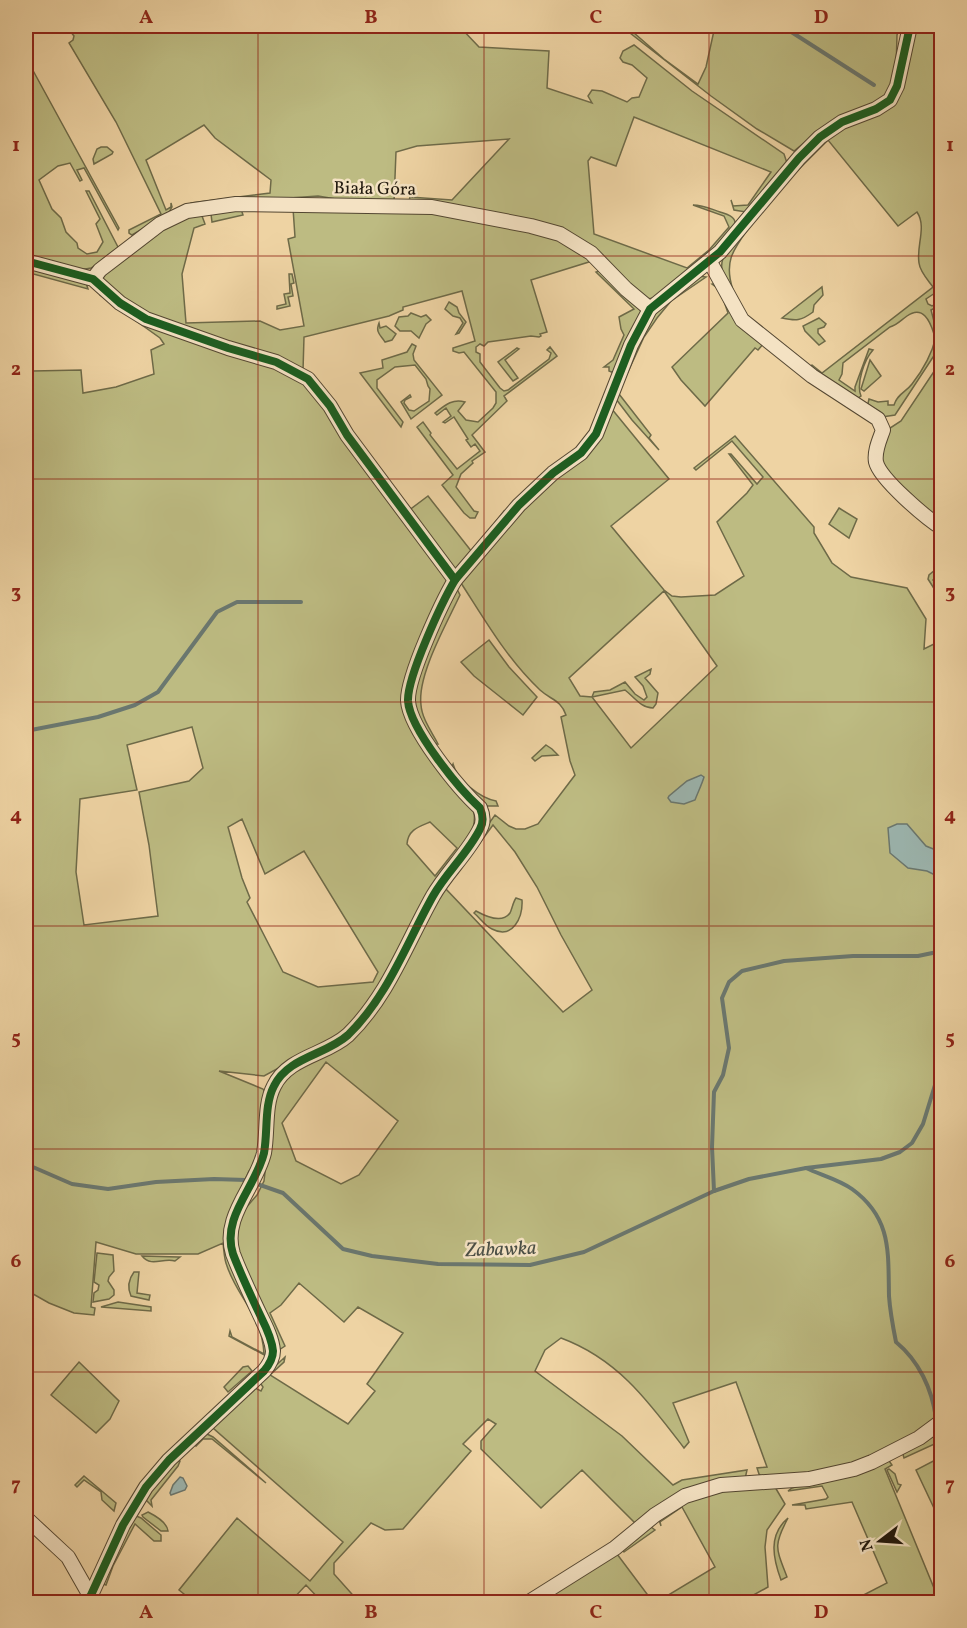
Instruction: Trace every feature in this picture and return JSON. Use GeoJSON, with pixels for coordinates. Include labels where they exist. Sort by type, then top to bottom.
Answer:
{"type":"FeatureCollection","features":[{"type":"Feature","properties":{"kind":"street"},"geometry":{"type":"LineString","coordinates":[[90,1600],[123,1525],[146,1487],[169,1460],[271,1362],[273,1351],[270,1336],[233,1254],[231,1235],[234,1218],[256,1174],[264,1150],[270,1099],[277,1081],[290,1067],[346,1036],[360,1022],[388,983],[433,897],[480,829],[483,814],[480,808],[426,742],[415,723],[408,700],[416,668],[448,592],[455,580],[519,505],[553,473],[581,453],[593,439],[631,345],[650,309],[720,252],[798,158],[820,136],[842,122],[876,109],[890,100],[897,86],[910,26]]}},
{"type":"Feature","properties":{"kind":"street","name":"Biała Góra"},"geometry":{"type":"LineString","coordinates":[[93,279],[100,270],[160,224],[187,211],[236,204],[432,207],[531,226],[560,234],[591,254],[650,309]]}},
{"type":"Feature","properties":{"kind":"street"},"geometry":{"type":"LineString","coordinates":[[26,261],[93,279],[120,303],[146,319],[276,362],[308,379],[330,406],[347,435],[455,580]]}},
{"type":"Feature","properties":{"kind":"street"},"geometry":{"type":"LineString","coordinates":[[710,262],[742,320],[812,376],[878,419],[883,430],[876,454],[879,469],[909,502],[942,528]]}},
{"type":"Feature","properties":{"kind":"street"},"geometry":{"type":"LineString","coordinates":[[529,1602],[615,1548],[670,1504],[685,1496],[721,1485],[809,1479],[854,1469],[919,1438],[942,1422]]}},
{"type":"Feature","properties":{"kind":"street"},"geometry":{"type":"LineString","coordinates":[[26,1518],[68,1557],[90,1600]]}},
{"type":"Feature","properties":{"kind":"shaded area"},"geometry":{"type":"Polygon","coordinates":[[[66,26],[459,26],[479,47],[549,51],[547,88],[592,103],[588,96],[592,90],[602,91],[627,102],[639,97],[647,78],[620,58],[623,51],[634,45],[692,91],[784,154],[787,163],[746,212],[734,210],[731,200],[733,206],[748,205],[771,172],[634,117],[616,166],[591,157],[588,161],[594,234],[687,268],[709,250],[729,227],[724,216],[693,205],[704,206],[725,214],[735,222],[733,230],[714,251],[654,298],[647,299],[641,296],[591,246],[409,201],[410,197],[452,200],[509,139],[417,146],[396,152],[394,202],[348,201],[318,196],[190,205],[191,203],[270,193],[271,180],[215,138],[204,125],[146,160],[166,210],[171,207],[171,203],[172,207],[168,214],[132,235],[129,230],[161,214],[116,122],[69,43],[74,36],[66,26]]]}},
{"type":"Feature","properties":{"kind":"shaded area"},"geometry":{"type":"Polygon","coordinates":[[[621,26],[626,26],[664,59],[698,84],[706,67],[715,26],[899,26],[896,71],[887,96],[819,131],[794,151],[757,129],[711,96],[621,26]]]}},
{"type":"Feature","properties":{"kind":"shaded area"},"geometry":{"type":"Polygon","coordinates":[[[912,26],[941,26],[941,298],[938,291],[926,299],[932,306],[940,302],[941,305],[931,310],[937,333],[934,334],[922,313],[913,313],[890,327],[843,363],[839,380],[855,391],[869,349],[873,350],[862,372],[861,396],[858,398],[809,369],[812,365],[822,373],[933,287],[919,263],[920,218],[917,212],[898,226],[828,140],[796,172],[824,136],[891,104],[912,26]]]}},
{"type":"Feature","properties":{"kind":"shaded area"},"geometry":{"type":"Polygon","coordinates":[[[30,65],[119,228],[118,230],[84,168],[77,170],[82,180],[80,181],[70,163],[58,166],[39,180],[52,209],[61,218],[66,232],[77,243],[78,248],[87,254],[97,252],[103,242],[96,224],[100,219],[86,191],[89,191],[119,249],[91,268],[68,268],[26,258],[26,68],[30,65]]]}},
{"type":"Feature","properties":{"kind":"shaded area"},"geometry":{"type":"Polygon","coordinates":[[[107,147],[113,152],[94,164],[93,159],[97,149],[107,147]]]}},
{"type":"Feature","properties":{"kind":"shaded area"},"geometry":{"type":"Polygon","coordinates":[[[293,208],[436,211],[472,216],[543,233],[581,251],[592,261],[531,280],[547,332],[540,334],[539,337],[488,342],[484,346],[480,344],[476,347],[476,352],[480,354],[480,362],[504,391],[549,359],[551,353],[547,350],[550,347],[557,356],[504,396],[507,401],[472,435],[485,452],[472,461],[473,463],[461,474],[456,487],[474,511],[478,512],[475,518],[470,518],[464,513],[442,485],[453,475],[417,427],[423,422],[431,433],[430,435],[457,469],[480,451],[475,444],[471,447],[454,417],[443,422],[451,416],[446,408],[437,415],[435,413],[452,402],[465,402],[458,411],[466,420],[478,422],[496,403],[496,392],[464,352],[453,351],[453,348],[475,341],[462,291],[403,307],[403,310],[389,316],[304,337],[305,382],[448,579],[449,585],[415,659],[406,689],[405,701],[407,712],[421,740],[471,805],[474,816],[473,828],[468,840],[430,896],[431,906],[444,887],[563,1012],[592,990],[537,887],[515,852],[493,825],[456,875],[454,872],[495,815],[516,829],[525,829],[538,824],[575,775],[561,717],[566,715],[564,710],[540,690],[517,665],[497,639],[461,583],[521,508],[595,445],[600,439],[611,408],[669,479],[611,526],[664,590],[672,596],[715,595],[744,576],[717,522],[753,485],[729,454],[757,484],[763,477],[732,441],[696,470],[694,468],[735,436],[814,527],[814,533],[832,563],[851,577],[907,588],[926,619],[924,649],[942,640],[942,1416],[903,1444],[858,1463],[835,1470],[764,1479],[757,1468],[767,1467],[736,1382],[673,1403],[689,1442],[684,1448],[645,1399],[616,1370],[581,1347],[561,1338],[545,1350],[535,1371],[622,1436],[673,1485],[682,1480],[747,1470],[745,1479],[699,1488],[675,1499],[636,1524],[582,1470],[541,1508],[481,1449],[481,1441],[496,1424],[488,1419],[463,1444],[471,1451],[403,1529],[385,1530],[371,1523],[334,1563],[334,1574],[359,1602],[322,1602],[306,1585],[290,1602],[188,1602],[190,1599],[179,1590],[237,1518],[310,1581],[343,1542],[213,1428],[214,1422],[253,1387],[261,1391],[263,1387],[259,1381],[285,1357],[284,1362],[270,1375],[348,1424],[375,1391],[367,1384],[403,1333],[358,1307],[344,1322],[299,1283],[281,1305],[270,1313],[285,1346],[279,1350],[237,1255],[234,1229],[238,1217],[257,1195],[264,1181],[274,1094],[287,1076],[320,1057],[312,1050],[264,1076],[219,1071],[263,1089],[267,1096],[258,1161],[256,1168],[249,1171],[239,1193],[228,1233],[229,1248],[234,1264],[263,1330],[267,1344],[266,1356],[229,1336],[230,1331],[232,1337],[264,1354],[259,1328],[232,1278],[225,1260],[223,1243],[198,1254],[136,1254],[96,1242],[91,1307],[95,1308],[94,1315],[74,1313],[26,1290],[26,321],[28,321],[33,371],[81,370],[83,393],[116,387],[154,374],[151,350],[164,344],[160,338],[100,295],[105,286],[101,278],[118,259],[160,229],[174,221],[198,213],[205,224],[194,228],[182,274],[186,323],[260,321],[280,330],[304,326],[288,239],[295,237],[293,208]],[[664,591],[569,678],[580,696],[592,697],[631,748],[717,666],[664,591]],[[192,727],[127,745],[137,790],[80,799],[76,872],[84,925],[158,916],[149,845],[139,792],[189,781],[203,768],[192,727]],[[242,819],[228,827],[250,898],[247,902],[283,972],[318,987],[373,982],[378,972],[304,851],[265,874],[242,819]],[[430,822],[418,827],[409,835],[407,844],[435,876],[457,848],[430,822]],[[326,1062],[282,1123],[296,1161],[341,1184],[359,1175],[398,1121],[326,1062]]]}},
{"type":"Feature","properties":{"kind":"shaded area"},"geometry":{"type":"Polygon","coordinates":[[[241,209],[243,215],[212,222],[211,214],[241,209]]]}},
{"type":"Feature","properties":{"kind":"shaded area"},"geometry":{"type":"Polygon","coordinates":[[[748,229],[731,258],[729,272],[733,290],[722,272],[722,264],[733,243],[748,229]]]}},
{"type":"Feature","properties":{"kind":"shaded area"},"geometry":{"type":"Polygon","coordinates":[[[26,266],[85,280],[88,289],[26,272],[26,266]]]}},
{"type":"Feature","properties":{"kind":"shaded area"},"geometry":{"type":"Polygon","coordinates":[[[599,271],[640,306],[642,313],[614,373],[609,371],[609,367],[604,367],[613,360],[624,335],[619,317],[634,309],[596,272],[599,271]]]}},
{"type":"Feature","properties":{"kind":"shaded area"},"geometry":{"type":"Polygon","coordinates":[[[289,274],[292,274],[294,283],[291,284],[293,296],[288,297],[290,306],[277,309],[277,306],[286,304],[284,294],[290,293],[289,274]]]}},
{"type":"Feature","properties":{"kind":"shaded area"},"geometry":{"type":"Polygon","coordinates":[[[698,276],[706,277],[671,301],[644,337],[619,394],[651,435],[649,438],[659,450],[616,399],[623,374],[654,313],[698,276]]]}},
{"type":"Feature","properties":{"kind":"shaded area"},"geometry":{"type":"Polygon","coordinates":[[[716,283],[764,343],[758,350],[755,348],[705,406],[672,367],[728,313],[720,290],[712,284],[716,283]]]}},
{"type":"Feature","properties":{"kind":"shaded area"},"geometry":{"type":"Polygon","coordinates":[[[822,287],[823,295],[814,305],[813,312],[798,320],[782,318],[822,287]]]}},
{"type":"Feature","properties":{"kind":"shaded area"},"geometry":{"type":"Polygon","coordinates":[[[449,302],[457,307],[466,322],[456,334],[463,323],[460,318],[453,316],[445,309],[449,302]]]}},
{"type":"Feature","properties":{"kind":"shaded area"},"geometry":{"type":"Polygon","coordinates":[[[411,313],[421,317],[426,315],[431,320],[426,324],[419,338],[411,331],[400,331],[395,326],[399,317],[408,316],[411,313]]]}},
{"type":"Feature","properties":{"kind":"shaded area"},"geometry":{"type":"Polygon","coordinates":[[[819,318],[826,324],[818,329],[818,333],[825,341],[819,345],[803,326],[819,318]]]}},
{"type":"Feature","properties":{"kind":"shaded area"},"geometry":{"type":"Polygon","coordinates":[[[379,323],[380,328],[386,326],[396,334],[392,340],[385,342],[378,332],[379,323]]]}},
{"type":"Feature","properties":{"kind":"shaded area"},"geometry":{"type":"Polygon","coordinates":[[[941,334],[941,345],[895,415],[882,417],[867,408],[869,399],[878,402],[888,401],[888,405],[894,405],[897,398],[910,387],[920,373],[930,355],[936,337],[941,334]]]}},
{"type":"Feature","properties":{"kind":"shaded area"},"geometry":{"type":"Polygon","coordinates":[[[412,344],[416,346],[413,354],[414,360],[442,395],[411,419],[401,402],[410,395],[411,397],[404,403],[409,410],[414,411],[429,401],[430,389],[426,379],[415,365],[395,367],[377,380],[377,388],[403,422],[401,427],[360,373],[383,368],[382,360],[407,352],[412,344]]]}},
{"type":"Feature","properties":{"kind":"shaded area"},"geometry":{"type":"Polygon","coordinates":[[[517,348],[519,349],[505,360],[518,378],[513,381],[498,362],[517,348]]]}},
{"type":"Feature","properties":{"kind":"shaded area"},"geometry":{"type":"Polygon","coordinates":[[[870,360],[881,376],[864,391],[861,389],[870,360]]]}},
{"type":"Feature","properties":{"kind":"shaded area"},"geometry":{"type":"Polygon","coordinates":[[[941,361],[941,524],[883,468],[881,446],[887,430],[901,421],[941,361]]]}},
{"type":"Feature","properties":{"kind":"shaded area"},"geometry":{"type":"Polygon","coordinates":[[[428,496],[472,552],[504,511],[505,514],[457,570],[453,569],[408,511],[428,496]]]}},
{"type":"Feature","properties":{"kind":"shaded area"},"geometry":{"type":"Polygon","coordinates":[[[839,508],[857,519],[849,538],[829,524],[839,508]]]}},
{"type":"Feature","properties":{"kind":"shaded area"},"geometry":{"type":"Polygon","coordinates":[[[941,565],[941,571],[933,580],[941,589],[940,598],[928,579],[929,575],[941,565]]]}},
{"type":"Feature","properties":{"kind":"shaded area"},"geometry":{"type":"Polygon","coordinates":[[[457,589],[460,595],[428,664],[421,693],[422,710],[438,744],[435,744],[415,714],[412,703],[413,691],[422,661],[457,589]]]}},
{"type":"Feature","properties":{"kind":"shaded area"},"geometry":{"type":"Polygon","coordinates":[[[489,640],[509,667],[537,697],[523,715],[474,676],[461,662],[489,640]]]}},
{"type":"Feature","properties":{"kind":"shaded area"},"geometry":{"type":"Polygon","coordinates":[[[651,669],[650,674],[645,678],[658,693],[656,704],[653,708],[649,708],[625,690],[592,697],[594,692],[610,690],[625,682],[635,694],[644,700],[647,697],[643,686],[635,677],[651,669]]]}},
{"type":"Feature","properties":{"kind":"shaded area"},"geometry":{"type":"Polygon","coordinates":[[[546,745],[558,755],[542,756],[535,761],[532,758],[546,745]]]}},
{"type":"Feature","properties":{"kind":"shaded area"},"geometry":{"type":"Polygon","coordinates":[[[453,764],[464,782],[483,796],[496,801],[498,806],[486,806],[451,768],[453,764]]]}},
{"type":"Feature","properties":{"kind":"shaded area"},"geometry":{"type":"Polygon","coordinates":[[[516,898],[522,900],[521,913],[515,925],[506,932],[489,928],[474,913],[476,911],[493,918],[503,918],[510,913],[516,898]]]}},
{"type":"Feature","properties":{"kind":"shaded area"},"geometry":{"type":"Polygon","coordinates":[[[97,1253],[113,1255],[114,1271],[108,1281],[114,1290],[114,1295],[109,1299],[93,1302],[94,1293],[98,1290],[99,1285],[94,1282],[97,1253]]]}},
{"type":"Feature","properties":{"kind":"shaded area"},"geometry":{"type":"Polygon","coordinates":[[[142,1256],[180,1257],[175,1261],[154,1262],[142,1256]]]}},
{"type":"Feature","properties":{"kind":"shaded area"},"geometry":{"type":"Polygon","coordinates":[[[134,1272],[139,1272],[137,1293],[150,1295],[149,1300],[131,1296],[129,1284],[134,1272]]]}},
{"type":"Feature","properties":{"kind":"shaded area"},"geometry":{"type":"Polygon","coordinates":[[[118,1302],[151,1307],[151,1311],[101,1307],[118,1302]]]}},
{"type":"Feature","properties":{"kind":"shaded area"},"geometry":{"type":"Polygon","coordinates":[[[79,1362],[119,1401],[110,1419],[96,1433],[51,1395],[79,1362]]]}},
{"type":"Feature","properties":{"kind":"shaded area"},"geometry":{"type":"Polygon","coordinates":[[[248,1366],[252,1371],[228,1392],[224,1387],[243,1367],[248,1366]]]}},
{"type":"Feature","properties":{"kind":"shaded area"},"geometry":{"type":"Polygon","coordinates":[[[941,1426],[941,1441],[904,1458],[902,1451],[941,1426]]]}},
{"type":"Feature","properties":{"kind":"shaded area"},"geometry":{"type":"Polygon","coordinates":[[[205,1433],[213,1437],[266,1483],[212,1439],[203,1439],[196,1446],[193,1442],[205,1433]]]}},
{"type":"Feature","properties":{"kind":"shaded area"},"geometry":{"type":"Polygon","coordinates":[[[941,1457],[941,1523],[916,1470],[941,1457]]]}},
{"type":"Feature","properties":{"kind":"shaded area"},"geometry":{"type":"Polygon","coordinates":[[[887,1458],[892,1465],[885,1469],[934,1588],[941,1586],[941,1602],[850,1602],[887,1583],[852,1502],[806,1509],[805,1505],[792,1505],[828,1497],[822,1486],[788,1491],[792,1488],[887,1458]]]}},
{"type":"Feature","properties":{"kind":"shaded area"},"geometry":{"type":"Polygon","coordinates":[[[176,1459],[180,1461],[178,1466],[151,1500],[152,1506],[144,1498],[176,1459]]]}},
{"type":"Feature","properties":{"kind":"shaded area"},"geometry":{"type":"Polygon","coordinates":[[[889,1469],[901,1485],[897,1492],[887,1470],[889,1469]]]}},
{"type":"Feature","properties":{"kind":"shaded area"},"geometry":{"type":"Polygon","coordinates":[[[84,1476],[116,1503],[114,1511],[102,1500],[101,1492],[84,1480],[77,1487],[75,1485],[84,1476]]]}},
{"type":"Feature","properties":{"kind":"shaded area"},"geometry":{"type":"Polygon","coordinates":[[[775,1487],[785,1504],[767,1530],[765,1547],[768,1587],[741,1602],[661,1602],[660,1600],[715,1567],[682,1507],[660,1522],[661,1526],[658,1517],[709,1491],[775,1487]]]}},
{"type":"Feature","properties":{"kind":"shaded area"},"geometry":{"type":"Polygon","coordinates":[[[148,1512],[158,1517],[168,1531],[161,1531],[143,1517],[142,1515],[148,1512]]]}},
{"type":"Feature","properties":{"kind":"shaded area"},"geometry":{"type":"Polygon","coordinates":[[[134,1515],[161,1535],[161,1541],[154,1541],[135,1524],[113,1566],[106,1585],[103,1584],[134,1515]]]}},
{"type":"Feature","properties":{"kind":"shaded area"},"geometry":{"type":"Polygon","coordinates":[[[788,1518],[778,1541],[779,1553],[787,1577],[781,1580],[774,1547],[777,1532],[788,1518]]]}},
{"type":"Feature","properties":{"kind":"shaded area"},"geometry":{"type":"Polygon","coordinates":[[[651,1527],[655,1530],[624,1552],[623,1550],[651,1527]]]}},
{"type":"Feature","properties":{"kind":"shaded area"},"geometry":{"type":"Polygon","coordinates":[[[617,1554],[653,1602],[569,1602],[565,1597],[556,1602],[537,1602],[617,1554]]]}},
{"type":"Feature","properties":{"kind":"water"},"geometry":{"type":"Polygon","coordinates":[[[701,775],[704,777],[695,800],[684,804],[671,802],[669,796],[687,781],[701,775]]]}},
{"type":"Feature","properties":{"kind":"water"},"geometry":{"type":"Polygon","coordinates":[[[897,824],[907,824],[926,846],[941,852],[941,878],[927,871],[908,868],[890,853],[888,828],[897,824]]]}},
{"type":"Feature","properties":{"kind":"water"},"geometry":{"type":"Polygon","coordinates":[[[180,1477],[187,1486],[185,1490],[171,1495],[173,1485],[180,1477]]]}},
{"type":"Feature","properties":{"kind":"waterway"},"geometry":{"type":"LineString","coordinates":[[782,26],[874,85]]}},
{"type":"Feature","properties":{"kind":"waterway"},"geometry":{"type":"LineString","coordinates":[[26,731],[98,717],[135,705],[158,692],[217,612],[237,602],[301,602]]}},
{"type":"Feature","properties":{"kind":"waterway"},"geometry":{"type":"LineString","coordinates":[[714,1191],[712,1147],[714,1092],[723,1075],[729,1048],[722,998],[729,982],[742,971],[784,961],[853,956],[918,956],[942,951]]}},
{"type":"Feature","properties":{"kind":"waterway","name":"Zabawka"},"geometry":{"type":"LineString","coordinates":[[26,1164],[72,1184],[108,1189],[156,1182],[246,1180],[283,1193],[343,1249],[372,1256],[438,1264],[530,1265],[584,1252],[714,1191],[749,1179],[806,1168],[881,1159],[900,1152],[912,1143],[923,1124],[935,1085],[942,1077]]}},
{"type":"Feature","properties":{"kind":"waterway"},"geometry":{"type":"LineString","coordinates":[[806,1168],[852,1189],[875,1212],[885,1237],[889,1302],[896,1342],[923,1376],[928,1386],[936,1418]]}},
{"type":"Feature","properties":{"kind":"cycle path"},"geometry":{"type":"LineString","coordinates":[[85,1602],[91,1595],[123,1525],[146,1487],[169,1460],[264,1371],[271,1359],[273,1351],[267,1329],[236,1262],[231,1240],[235,1215],[260,1166],[264,1153],[267,1110],[274,1086],[288,1069],[339,1042],[362,1020],[385,987],[433,896],[475,838],[481,826],[483,818],[480,808],[460,787],[426,742],[417,727],[408,701],[419,658],[449,591],[455,580],[519,505],[553,473],[581,453],[596,434],[631,345],[650,309],[720,252],[799,158],[820,137],[842,122],[876,109],[890,100],[897,86],[910,26]]}},
{"type":"Feature","properties":{"kind":"cycle path"},"geometry":{"type":"LineString","coordinates":[[26,261],[93,279],[120,303],[146,319],[276,362],[308,379],[330,406],[347,435],[455,580]]}}]}
